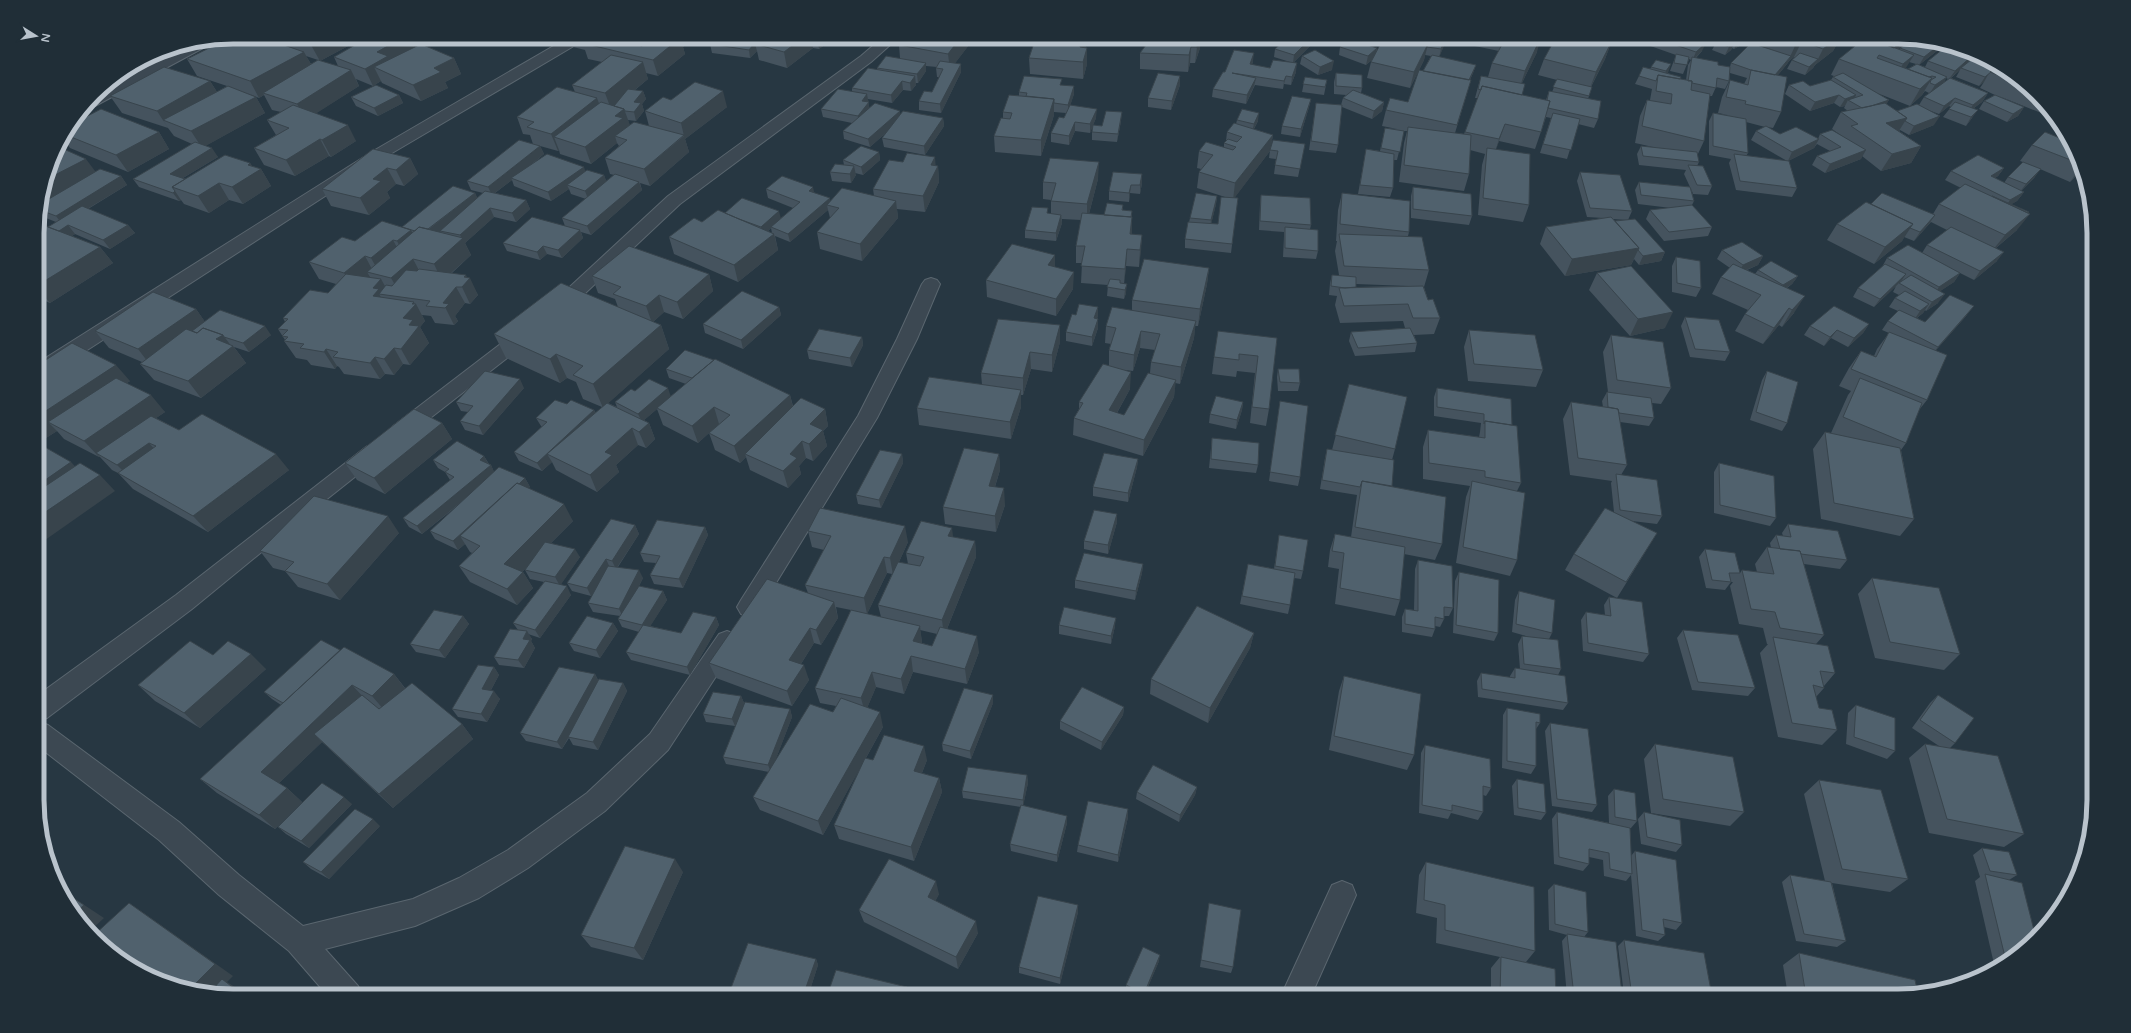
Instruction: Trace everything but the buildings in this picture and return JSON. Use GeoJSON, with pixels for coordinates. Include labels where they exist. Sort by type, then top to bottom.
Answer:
{"type":"FeatureCollection","features":[{"type":"Feature","properties":{"kind":"street"},"geometry":{"type":"LineString","coordinates":[[44,368],[381,153],[567,44]]}},
{"type":"Feature","properties":{"kind":"street"},"geometry":{"type":"LineString","coordinates":[[44,706],[184,602],[294,512],[566,303],[674,200],[866,59],[884,44]]}},
{"type":"Feature","properties":{"kind":"street"},"geometry":{"type":"LineString","coordinates":[[101,97],[191,49]]}},
{"type":"Feature","properties":{"kind":"street"},"geometry":{"type":"LineString","coordinates":[[299,940],[415,912],[469,888],[518,859],[596,802],[659,742],[694,692],[757,595],[867,418],[907,339],[931,284]]}},
{"type":"Feature","properties":{"kind":"street"},"geometry":{"type":"LineString","coordinates":[[44,737],[169,831],[229,885],[299,940],[342,989]]}},
{"type":"Feature","properties":{"kind":"street"},"geometry":{"type":"LineString","coordinates":[[1299,989],[1342,895]]}}]}
